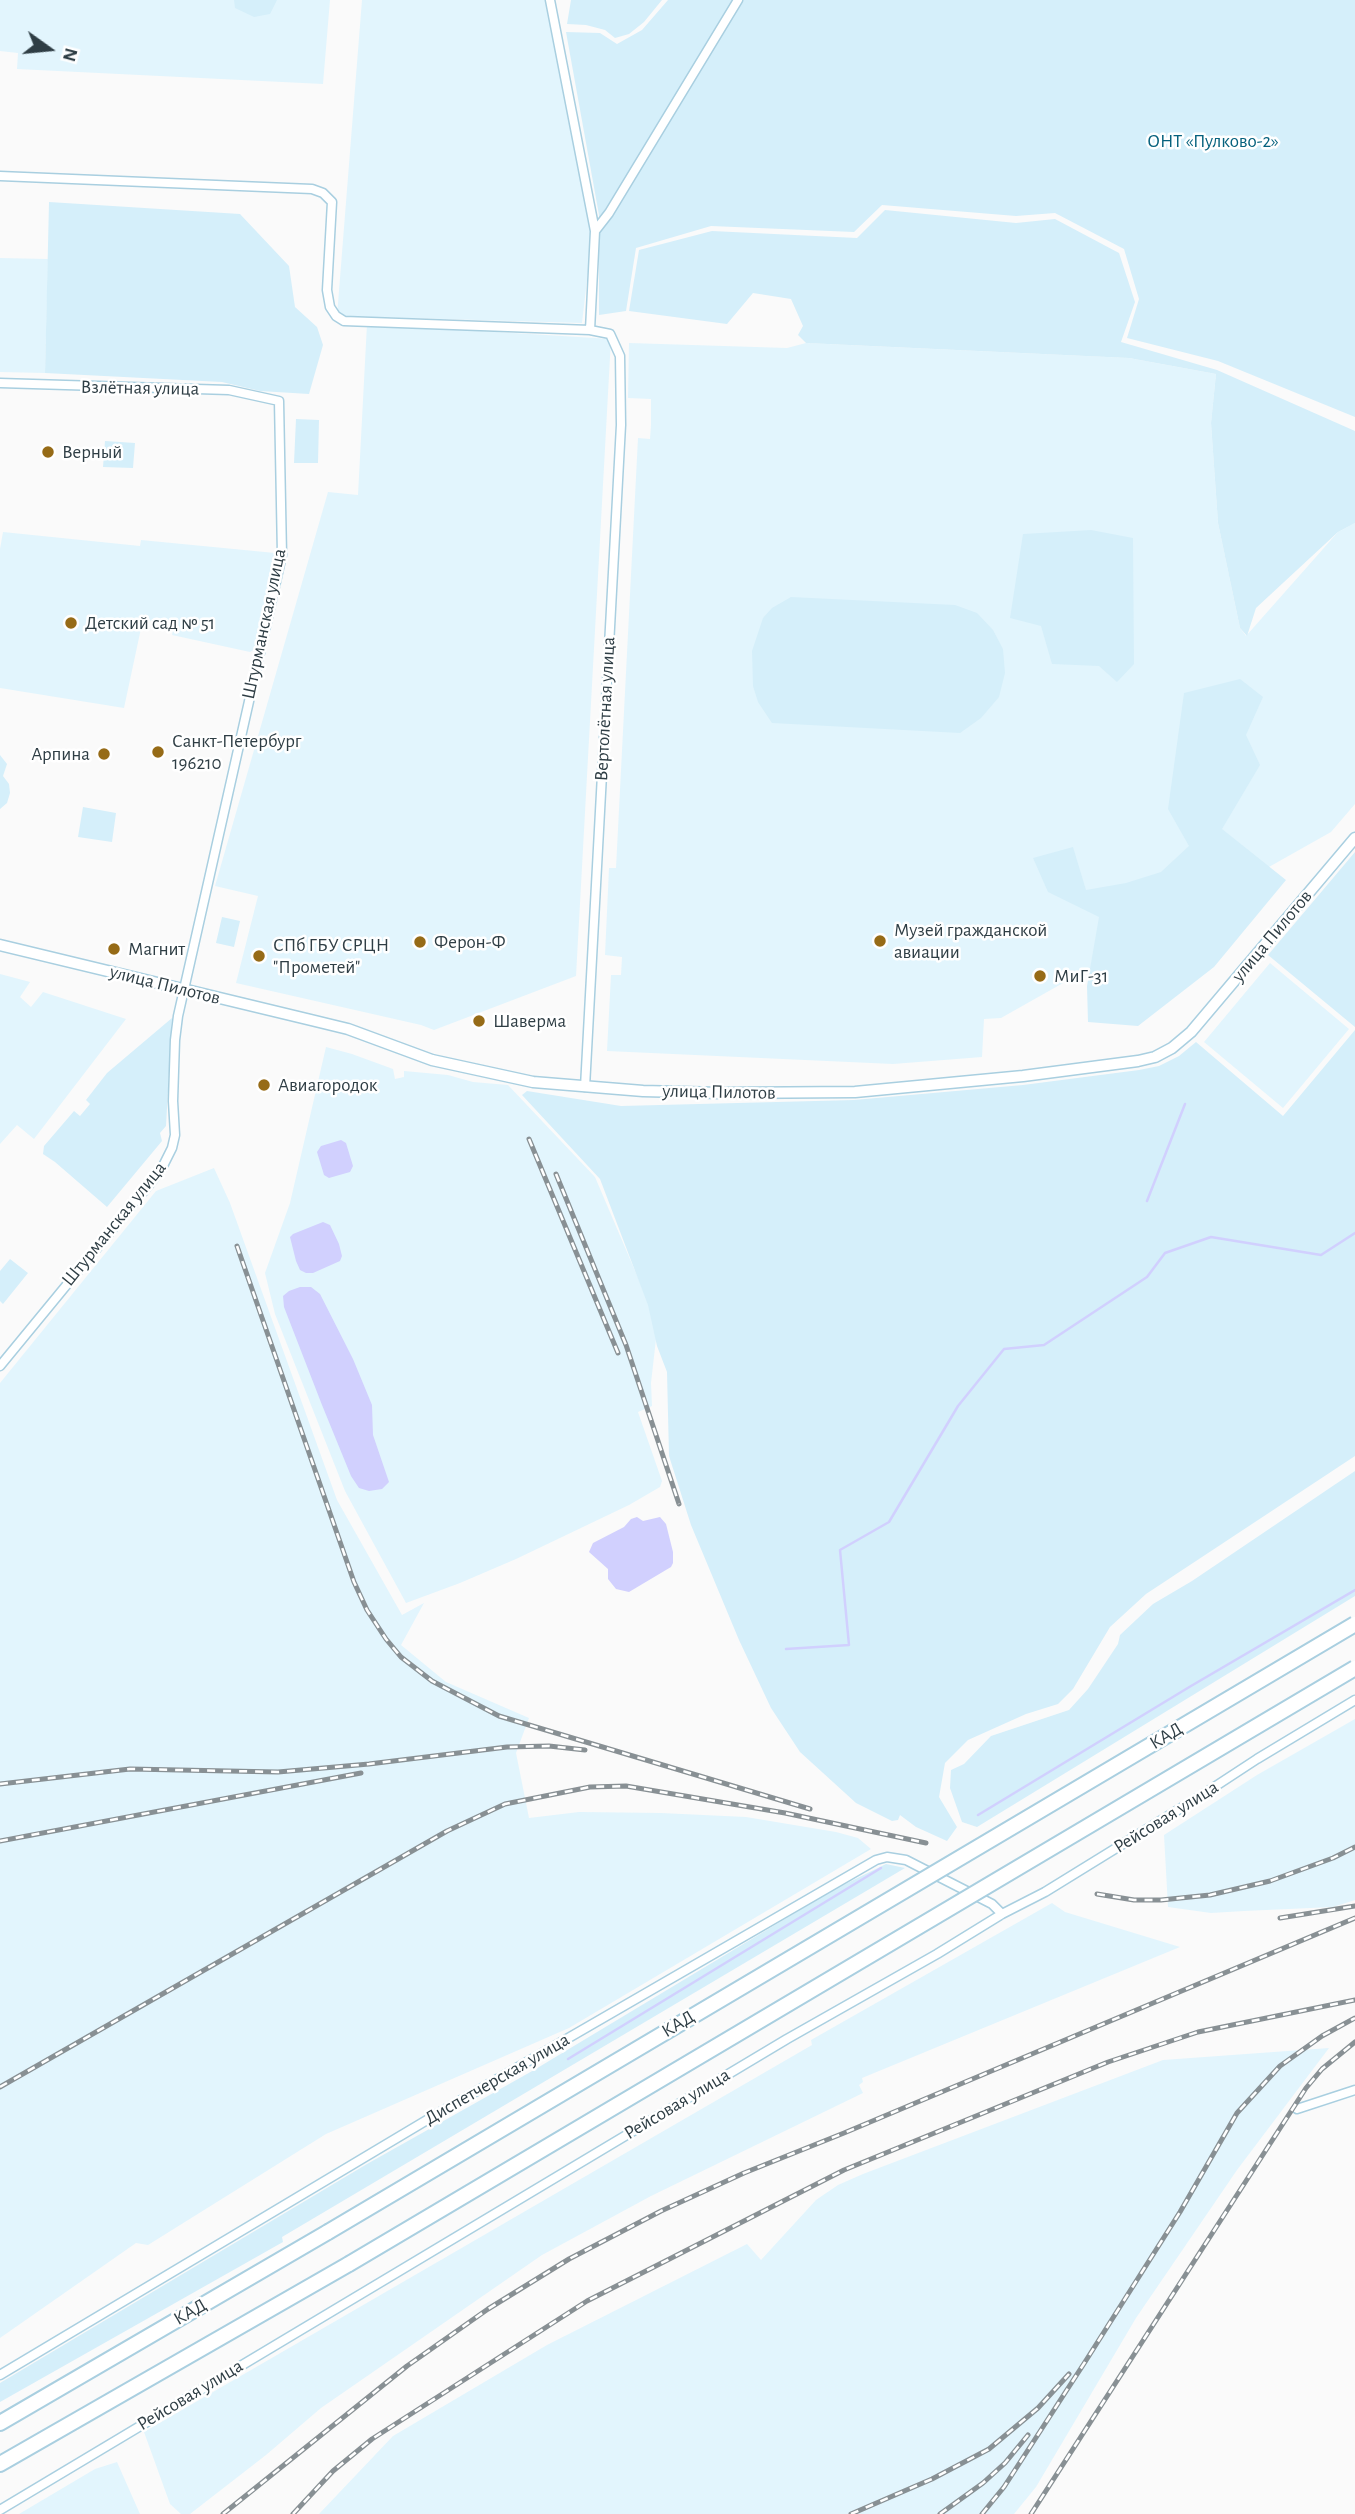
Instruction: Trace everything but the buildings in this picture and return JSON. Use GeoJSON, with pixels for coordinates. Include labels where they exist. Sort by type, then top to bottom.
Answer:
{"type":"FeatureCollection","features":[{"type":"Feature","properties":{"kind":"highway","name":"КАД"},"geometry":{"type":"LineString","coordinates":[[0,2423],[1355,1624]]}},
{"type":"Feature","properties":{"kind":"highway","name":"КАД"},"geometry":{"type":"LineString","coordinates":[[0,2463],[349,2264],[1355,1668]]}},
{"type":"Feature","properties":{"kind":"street"},"geometry":{"type":"LineString","coordinates":[[0,176],[312,189],[324,193],[332,202],[327,290],[330,307],[336,316],[344,321],[590,330],[595,231],[550,0]]}},
{"type":"Feature","properties":{"kind":"street"},"geometry":{"type":"LineString","coordinates":[[595,231],[609,213],[738,0]]}},
{"type":"Feature","properties":{"kind":"street","name":"Вертолётная улица"},"geometry":{"type":"LineString","coordinates":[[585,1087],[621,425],[620,356],[610,334],[590,330]]}},
{"type":"Feature","properties":{"kind":"street","name":"Взлётная улица"},"geometry":{"type":"LineString","coordinates":[[0,383],[229,390],[279,401]]}},
{"type":"Feature","properties":{"kind":"street","name":"Штурманская улица"},"geometry":{"type":"LineString","coordinates":[[0,1366],[148,1186],[167,1159],[175,1135],[175,1040],[183,989],[282,555],[279,401]]}},
{"type":"Feature","properties":{"kind":"street","name":"улица Пилотов"},"geometry":{"type":"LineString","coordinates":[[0,945],[348,1029],[432,1060],[533,1082],[720,1093],[855,1092],[1023,1076],[1155,1057],[1172,1048],[1191,1032],[1355,838]]}},
{"type":"Feature","properties":{"kind":"street","name":"Рейсовая улица"},"geometry":{"type":"LineString","coordinates":[[0,2510],[561,2172],[1002,1914],[1045,1892],[1355,1700]]}},
{"type":"Feature","properties":{"kind":"street","name":"Диспетчерская улица"},"geometry":{"type":"LineString","coordinates":[[0,2375],[449,2107],[876,1860],[887,1857],[906,1860],[992,1904],[1002,1914]]}},
{"type":"Feature","properties":{"kind":"street"},"geometry":{"type":"LineString","coordinates":[[1297,2109],[1355,2091]]}},
{"type":"Feature","properties":{"kind":"shaded area"},"geometry":{"type":"Polygon","coordinates":[[[0,0],[330,0],[323,84],[17,69],[18,53],[0,51],[0,0]]]}},
{"type":"Feature","properties":{"kind":"shaded area"},"geometry":{"type":"Polygon","coordinates":[[[362,0],[546,0],[592,237],[582,323],[337,316],[362,0]]]}},
{"type":"Feature","properties":{"kind":"shaded area"},"geometry":{"type":"Polygon","coordinates":[[[0,258],[48,259],[45,373],[0,372],[0,258]]]}},
{"type":"Feature","properties":{"kind":"shaded area"},"geometry":{"type":"Polygon","coordinates":[[[367,324],[611,339],[576,976],[434,1030],[236,983],[258,896],[215,886],[328,492],[358,495],[367,324]]]}},
{"type":"Feature","properties":{"kind":"shaded area"},"geometry":{"type":"Polygon","coordinates":[[[629,343],[787,348],[806,343],[1129,358],[1216,374],[1211,423],[1218,523],[1240,628],[1246,636],[1338,532],[1355,523],[1355,804],[1331,832],[1001,1018],[984,1019],[982,1057],[893,1064],[607,1051],[611,975],[621,975],[622,957],[605,955],[609,868],[616,868],[638,438],[650,439],[651,425],[651,399],[628,398],[629,343]]]}},
{"type":"Feature","properties":{"kind":"shaded area","name":"Детский сад № 51"},"geometry":{"type":"Polygon","coordinates":[[[3,532],[140,546],[141,540],[275,553],[255,649],[250,652],[172,635],[174,626],[143,619],[124,708],[0,688],[0,549],[3,532]]]}},
{"type":"Feature","properties":{"kind":"shaded area"},"geometry":{"type":"Polygon","coordinates":[[[1270,963],[1349,1029],[1283,1108],[1204,1042],[1270,963]]]}},
{"type":"Feature","properties":{"kind":"shaded area"},"geometry":{"type":"Polygon","coordinates":[[[0,974],[30,982],[20,997],[31,1007],[43,992],[126,1019],[34,1139],[17,1125],[0,1144],[0,974]]]}},
{"type":"Feature","properties":{"kind":"shaded area"},"geometry":{"type":"Polygon","coordinates":[[[326,1047],[393,1069],[395,1079],[404,1077],[404,1071],[508,1085],[595,1177],[650,1306],[656,1339],[651,1383],[652,1406],[638,1412],[662,1481],[660,1487],[629,1505],[516,1559],[406,1603],[345,1491],[275,1314],[265,1273],[290,1203],[326,1047]]]}},
{"type":"Feature","properties":{"kind":"shaded area"},"geometry":{"type":"Polygon","coordinates":[[[214,1168],[230,1203],[337,1500],[402,1615],[424,1603],[401,1645],[446,1682],[529,1718],[516,1753],[529,1818],[579,1812],[746,1817],[836,1832],[858,1838],[871,1849],[569,2028],[326,2134],[148,2245],[136,2243],[0,2338],[0,1383],[156,1191],[214,1168]]]}},
{"type":"Feature","properties":{"kind":"shaded area"},"geometry":{"type":"Polygon","coordinates":[[[1355,1719],[1355,1900],[1333,1907],[1211,1913],[1168,1907],[1164,1835],[1257,1775],[1355,1719]]]}},
{"type":"Feature","properties":{"kind":"shaded area"},"geometry":{"type":"Polygon","coordinates":[[[1052,1903],[1065,1912],[1180,1947],[862,2078],[863,2082],[859,2085],[863,2093],[651,2196],[542,2255],[321,2408],[190,2514],[181,2514],[170,2504],[144,2432],[812,2045],[811,2040],[1052,1903]]]}},
{"type":"Feature","properties":{"kind":"shaded area"},"geometry":{"type":"Polygon","coordinates":[[[1329,2048],[1237,2170],[1136,2318],[1036,2487],[1014,2514],[319,2514],[393,2436],[547,2345],[747,2244],[761,2260],[816,2200],[838,2185],[1163,2060],[1329,2048]]]}},
{"type":"Feature","properties":{"kind":"shaded area"},"geometry":{"type":"Polygon","coordinates":[[[117,2462],[140,2514],[19,2514],[95,2469],[117,2462]]]}},
{"type":"Feature","properties":{"kind":"green space"},"geometry":{"type":"Polygon","coordinates":[[[234,0],[277,0],[270,14],[254,17],[235,8],[234,0]]]}},
{"type":"Feature","properties":{"kind":"green space"},"geometry":{"type":"Polygon","coordinates":[[[571,0],[662,0],[644,22],[629,34],[615,38],[605,30],[567,24],[571,0]]]}},
{"type":"Feature","properties":{"kind":"green space","name":"ОНТ «Пулково-2»"},"geometry":{"type":"Polygon","coordinates":[[[668,0],[1355,0],[1355,417],[1218,361],[1127,338],[1139,299],[1124,249],[1055,213],[1016,216],[882,205],[854,232],[711,226],[636,248],[626,311],[599,315],[599,215],[566,32],[600,33],[617,44],[642,30],[668,0]]]}},
{"type":"Feature","properties":{"kind":"green space"},"geometry":{"type":"Polygon","coordinates":[[[49,202],[240,214],[289,266],[295,307],[317,327],[323,345],[309,394],[260,391],[222,382],[45,373],[49,202]]]}},
{"type":"Feature","properties":{"kind":"green space"},"geometry":{"type":"Polygon","coordinates":[[[885,210],[1016,223],[1055,219],[1119,253],[1135,302],[1121,342],[1217,370],[1355,431],[1355,523],[1338,532],[1256,608],[1247,636],[1240,628],[1218,523],[1211,423],[1216,374],[1129,358],[806,343],[798,335],[803,326],[791,299],[753,293],[727,324],[629,311],[639,250],[712,231],[857,238],[885,210]]]}},
{"type":"Feature","properties":{"kind":"green space"},"geometry":{"type":"Polygon","coordinates":[[[296,419],[319,420],[318,463],[294,463],[296,419]]]}},
{"type":"Feature","properties":{"kind":"green space"},"geometry":{"type":"Polygon","coordinates":[[[105,441],[135,443],[133,468],[103,467],[105,441]]]}},
{"type":"Feature","properties":{"kind":"green space"},"geometry":{"type":"Polygon","coordinates":[[[1091,530],[1133,538],[1134,664],[1117,682],[1099,666],[1052,664],[1041,626],[1010,618],[1023,534],[1091,530]]]}},
{"type":"Feature","properties":{"kind":"green space"},"geometry":{"type":"Polygon","coordinates":[[[791,597],[955,605],[977,613],[993,630],[1003,649],[1005,673],[999,697],[981,718],[960,733],[772,723],[758,702],[753,686],[752,651],[763,618],[772,608],[791,597]]]}},
{"type":"Feature","properties":{"kind":"green space"},"geometry":{"type":"Polygon","coordinates":[[[1240,679],[1263,697],[1246,735],[1260,765],[1222,829],[1286,880],[1214,967],[1138,1026],[1088,1022],[1087,986],[1099,917],[1048,892],[1033,858],[1073,847],[1086,890],[1126,883],[1161,872],[1189,846],[1168,809],[1184,693],[1240,679]]]}},
{"type":"Feature","properties":{"kind":"green space"},"geometry":{"type":"Polygon","coordinates":[[[0,755],[7,764],[3,776],[9,784],[10,793],[7,803],[0,809],[0,755]]]}},
{"type":"Feature","properties":{"kind":"green space"},"geometry":{"type":"Polygon","coordinates":[[[83,807],[116,813],[112,842],[78,837],[83,807]]]}},
{"type":"Feature","properties":{"kind":"green space"},"geometry":{"type":"Polygon","coordinates":[[[1355,852],[1355,1027],[1268,955],[1355,852]]]}},
{"type":"Feature","properties":{"kind":"green space"},"geometry":{"type":"Polygon","coordinates":[[[222,917],[240,921],[234,947],[216,943],[222,917]]]}},
{"type":"Feature","properties":{"kind":"green space"},"geometry":{"type":"Polygon","coordinates":[[[172,1018],[166,1126],[160,1133],[162,1141],[107,1207],[43,1154],[44,1146],[74,1111],[80,1116],[90,1104],[86,1100],[107,1073],[172,1018]]]}},
{"type":"Feature","properties":{"kind":"green space"},"geometry":{"type":"Polygon","coordinates":[[[1355,1030],[1355,1456],[1146,1594],[1110,1627],[1073,1689],[1058,1704],[1026,1714],[968,1740],[945,1763],[939,1797],[957,1827],[947,1841],[916,1827],[900,1815],[898,1820],[892,1821],[856,1803],[800,1752],[771,1708],[691,1525],[669,1456],[667,1372],[657,1346],[648,1305],[600,1179],[522,1095],[527,1091],[621,1106],[854,1100],[1023,1085],[1139,1070],[1159,1066],[1179,1056],[1196,1042],[1283,1116],[1355,1030]]]}},
{"type":"Feature","properties":{"kind":"green space"},"geometry":{"type":"Polygon","coordinates":[[[10,1259],[28,1273],[3,1304],[0,1301],[0,1271],[10,1259]]]}},
{"type":"Feature","properties":{"kind":"green space"},"geometry":{"type":"Polygon","coordinates":[[[1355,1471],[1355,1596],[977,1827],[962,1822],[950,1788],[951,1770],[964,1764],[991,1736],[1069,1710],[1088,1689],[1118,1644],[1120,1635],[1153,1604],[1192,1581],[1355,1471]]]}},
{"type":"Feature","properties":{"kind":"green space"},"geometry":{"type":"Polygon","coordinates":[[[886,1864],[905,1868],[282,2237],[283,2242],[0,2402],[0,2383],[367,2164],[534,2070],[833,1890],[886,1864]]]}},
{"type":"Feature","properties":{"kind":"water"},"geometry":{"type":"Polygon","coordinates":[[[341,1140],[346,1143],[353,1166],[350,1172],[329,1178],[324,1175],[317,1152],[321,1146],[341,1140]]]}},
{"type":"Feature","properties":{"kind":"water"},"geometry":{"type":"Polygon","coordinates":[[[323,1222],[330,1225],[342,1256],[340,1261],[313,1273],[306,1273],[300,1270],[296,1261],[290,1237],[323,1222]]]}},
{"type":"Feature","properties":{"kind":"water"},"geometry":{"type":"Polygon","coordinates":[[[300,1287],[311,1287],[320,1294],[353,1359],[372,1405],[373,1435],[389,1482],[382,1489],[369,1491],[359,1488],[351,1476],[322,1405],[284,1307],[283,1296],[300,1287]]]}},
{"type":"Feature","properties":{"kind":"water"},"geometry":{"type":"Polygon","coordinates":[[[637,1517],[643,1521],[660,1517],[666,1524],[673,1563],[671,1567],[629,1592],[616,1589],[608,1579],[608,1569],[589,1552],[593,1543],[637,1517]]]}},
{"type":"Feature","properties":{"kind":"waterway"},"geometry":{"type":"LineString","coordinates":[[1147,1201],[1185,1104]]}},
{"type":"Feature","properties":{"kind":"waterway"},"geometry":{"type":"LineString","coordinates":[[786,1649],[849,1645],[840,1550],[889,1522],[958,1406],[1004,1349],[1044,1345],[1147,1277],[1165,1253],[1211,1237],[1321,1255],[1355,1233]]}},
{"type":"Feature","properties":{"kind":"waterway"},"geometry":{"type":"LineString","coordinates":[[978,1815],[1355,1590]]}},
{"type":"Feature","properties":{"kind":"waterway"},"geometry":{"type":"LineString","coordinates":[[568,2059],[881,1868]]}},
{"type":"Feature","properties":{"kind":"railway"},"geometry":{"type":"LineString","coordinates":[[529,1139],[618,1353]]}},
{"type":"Feature","properties":{"kind":"railway"},"geometry":{"type":"LineString","coordinates":[[556,1174],[626,1345],[679,1504]]}},
{"type":"Feature","properties":{"kind":"railway"},"geometry":{"type":"LineString","coordinates":[[237,1246],[354,1582],[367,1610],[401,1657],[432,1681],[499,1716],[810,1809]]}},
{"type":"Feature","properties":{"kind":"railway"},"geometry":{"type":"LineString","coordinates":[[0,1784],[130,1769],[278,1772],[507,1747],[549,1746],[585,1750]]}},
{"type":"Feature","properties":{"kind":"railway"},"geometry":{"type":"LineString","coordinates":[[0,1841],[361,1773]]}},
{"type":"Feature","properties":{"kind":"railway"},"geometry":{"type":"LineString","coordinates":[[0,2087],[447,1831],[505,1804],[590,1787],[626,1786],[785,1813],[926,1843]]}},
{"type":"Feature","properties":{"kind":"railway"},"geometry":{"type":"LineString","coordinates":[[1097,1894],[1134,1900],[1210,1895],[1270,1881],[1355,1847]]}},
{"type":"Feature","properties":{"kind":"railway"},"geometry":{"type":"LineString","coordinates":[[1280,1918],[1355,1906]]}},
{"type":"Feature","properties":{"kind":"railway"},"geometry":{"type":"LineString","coordinates":[[223,2514],[407,2366],[488,2309],[569,2259],[661,2211],[744,2173],[1355,1918]]}},
{"type":"Feature","properties":{"kind":"railway"},"geometry":{"type":"LineString","coordinates":[[293,2514],[333,2471],[372,2439],[587,2301],[844,2170],[1108,2062],[1198,2032],[1355,2000]]}},
{"type":"Feature","properties":{"kind":"railway"},"geometry":{"type":"LineString","coordinates":[[982,2514],[1004,2487],[1085,2362],[1180,2212],[1237,2113],[1280,2066],[1322,2036],[1355,2018]]}},
{"type":"Feature","properties":{"kind":"railway"},"geometry":{"type":"LineString","coordinates":[[1031,2514],[1306,2088],[1322,2069],[1355,2042]]}},
{"type":"Feature","properties":{"kind":"railway"},"geometry":{"type":"LineString","coordinates":[[851,2514],[932,2479],[989,2449],[1038,2408],[1069,2374]]}},
{"type":"Feature","properties":{"kind":"railway"},"geometry":{"type":"LineString","coordinates":[[940,2514],[983,2483],[1005,2463],[1028,2435]]}},
{"type":"Feature","properties":{"kind":"place","name":"Верный"},"geometry":{"type":"Point","coordinates":[48,452]}},
{"type":"Feature","properties":{"kind":"place","name":"Детский сад № 51"},"geometry":{"type":"Point","coordinates":[71,623]}},
{"type":"Feature","properties":{"kind":"place","name":"Санкт-Петербург 196210"},"geometry":{"type":"Point","coordinates":[158,752]}},
{"type":"Feature","properties":{"kind":"place","name":"Арпина"},"geometry":{"type":"Point","coordinates":[104,754]}},
{"type":"Feature","properties":{"kind":"place","name":"Музей гражданской авиации"},"geometry":{"type":"Point","coordinates":[880,941]}},
{"type":"Feature","properties":{"kind":"place","name":"Ферон-Ф"},"geometry":{"type":"Point","coordinates":[420,942]}},
{"type":"Feature","properties":{"kind":"place","name":"Магнит"},"geometry":{"type":"Point","coordinates":[114,949]}},
{"type":"Feature","properties":{"kind":"place","name":"СПб ГБУ СРЦН \"Прометей\""},"geometry":{"type":"Point","coordinates":[259,956]}},
{"type":"Feature","properties":{"kind":"place","name":"МиГ-31"},"geometry":{"type":"Point","coordinates":[1040,976]}},
{"type":"Feature","properties":{"kind":"place","name":"Шаверма"},"geometry":{"type":"Point","coordinates":[479,1021]}},
{"type":"Feature","properties":{"kind":"place","name":"Авиагородок"},"geometry":{"type":"Point","coordinates":[264,1085]}}]}
